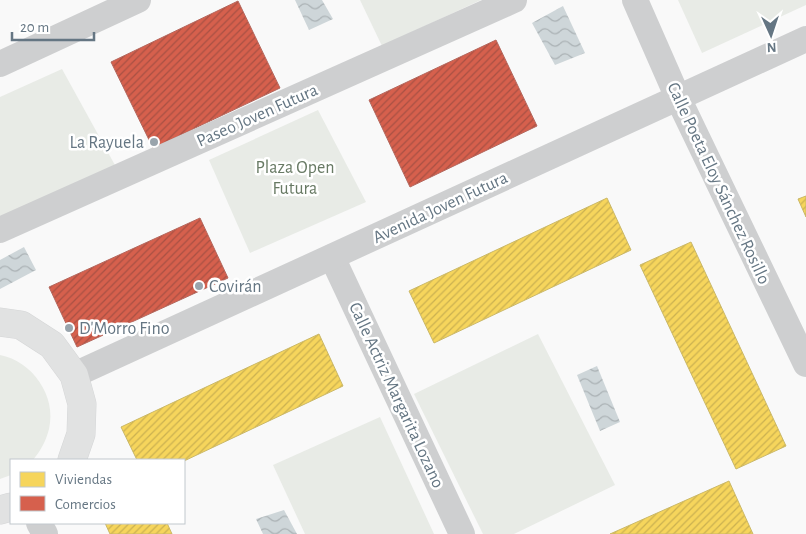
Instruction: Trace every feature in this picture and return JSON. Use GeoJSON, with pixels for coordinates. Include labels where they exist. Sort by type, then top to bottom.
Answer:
{"type":"FeatureCollection","features":[{"type":"Feature","properties":{"kind":"street"},"geometry":{"type":"LineString","coordinates":[[0,64],[138,0]]}},
{"type":"Feature","properties":{"kind":"street","name":"Paseo Joven Futura"},"geometry":{"type":"LineString","coordinates":[[0,230],[514,0]]}},
{"type":"Feature","properties":{"kind":"street","name":"Calle Poeta Eloy Sánchez Rosillo"},"geometry":{"type":"LineString","coordinates":[[635,0],[678,98],[806,364]]}},
{"type":"Feature","properties":{"kind":"street","name":"Avenida Joven Futura"},"geometry":{"type":"LineString","coordinates":[[74,375],[806,39]]}},
{"type":"Feature","properties":{"kind":"street","name":"Calle Actriz Margarita Lozano"},"geometry":{"type":"LineString","coordinates":[[332,257],[462,534]]}},
{"type":"Feature","properties":{"kind":"street"},"geometry":{"type":"LineString","coordinates":[[0,322],[21,325],[52,345],[74,375],[82,404],[82,424],[81,434],[72,459]]}},
{"type":"Feature","properties":{"kind":"green space"},"geometry":{"type":"Polygon","coordinates":[[[360,0],[481,0],[382,46],[360,0]]]}},
{"type":"Feature","properties":{"kind":"green space"},"geometry":{"type":"Polygon","coordinates":[[[678,0],[806,0],[806,5],[702,53],[678,0]]]}},
{"type":"Feature","properties":{"kind":"green space"},"geometry":{"type":"Polygon","coordinates":[[[62,69],[116,167],[0,221],[0,97],[62,69]]]}},
{"type":"Feature","properties":{"kind":"green space","name":"Plaza Open Futura"},"geometry":{"type":"Polygon","coordinates":[[[318,110],[366,202],[250,253],[209,160],[318,110]]]}},
{"type":"Feature","properties":{"kind":"green space"},"geometry":{"type":"Polygon","coordinates":[[[538,334],[615,485],[514,534],[483,534],[414,394],[538,334]]]}},
{"type":"Feature","properties":{"kind":"green space"},"geometry":{"type":"Polygon","coordinates":[[[0,355],[22,364],[32,372],[40,382],[45,393],[51,417],[46,438],[34,459],[10,459],[10,475],[0,479],[0,355]]]}},
{"type":"Feature","properties":{"kind":"green space"},"geometry":{"type":"Polygon","coordinates":[[[380,417],[434,534],[305,534],[273,465],[380,417]]]}},
{"type":"Feature","properties":{"kind":"water"},"geometry":{"type":"Polygon","coordinates":[[[295,0],[322,0],[333,19],[309,30],[295,0]]]}},
{"type":"Feature","properties":{"kind":"water"},"geometry":{"type":"Polygon","coordinates":[[[563,6],[585,53],[555,65],[532,23],[563,6]]]}},
{"type":"Feature","properties":{"kind":"water"},"geometry":{"type":"Polygon","coordinates":[[[24,247],[36,270],[0,289],[0,260],[24,247]]]}},
{"type":"Feature","properties":{"kind":"water"},"geometry":{"type":"Polygon","coordinates":[[[597,366],[620,422],[600,431],[577,375],[597,366]]]}},
{"type":"Feature","properties":{"kind":"water"},"geometry":{"type":"Polygon","coordinates":[[[284,510],[297,534],[263,534],[256,519],[284,510]]]}},
{"type":"Feature","properties":{"kind":"building: Viviendas"},"geometry":{"type":"Polygon","coordinates":[[[806,196],[806,217],[798,199],[806,196]]]}},
{"type":"Feature","properties":{"kind":"building: Viviendas"},"geometry":{"type":"Polygon","coordinates":[[[607,198],[631,250],[434,343],[409,291],[607,198]]]}},
{"type":"Feature","properties":{"kind":"building: Viviendas"},"geometry":{"type":"Polygon","coordinates":[[[691,242],[786,446],[736,469],[640,265],[691,242]]]}},
{"type":"Feature","properties":{"kind":"building: Viviendas"},"geometry":{"type":"Polygon","coordinates":[[[319,334],[343,386],[185,461],[185,459],[137,459],[121,427],[319,334]]]}},
{"type":"Feature","properties":{"kind":"building: Viviendas"},"geometry":{"type":"Polygon","coordinates":[[[729,481],[753,534],[610,534],[729,481]]]}},
{"type":"Feature","properties":{"kind":"building: Viviendas"},"geometry":{"type":"Polygon","coordinates":[[[105,524],[167,524],[172,534],[110,534],[105,524]]]}},
{"type":"Feature","properties":{"kind":"building: Comercios"},"geometry":{"type":"Polygon","coordinates":[[[238,1],[280,88],[153,148],[111,62],[238,1]]]}},
{"type":"Feature","properties":{"kind":"building: Comercios"},"geometry":{"type":"Polygon","coordinates":[[[496,40],[537,126],[410,187],[369,100],[496,40]]]}},
{"type":"Feature","properties":{"kind":"building: Comercios"},"geometry":{"type":"Polygon","coordinates":[[[200,218],[228,278],[77,347],[49,287],[200,218]]]}},
{"type":"Feature","properties":{"kind":"place","name":"La Rayuela"},"geometry":{"type":"Point","coordinates":[154,142]}},
{"type":"Feature","properties":{"kind":"place","name":"Covirán"},"geometry":{"type":"Point","coordinates":[199,286]}},
{"type":"Feature","properties":{"kind":"place","name":"D'Morro Fino"},"geometry":{"type":"Point","coordinates":[69,328]}}]}
